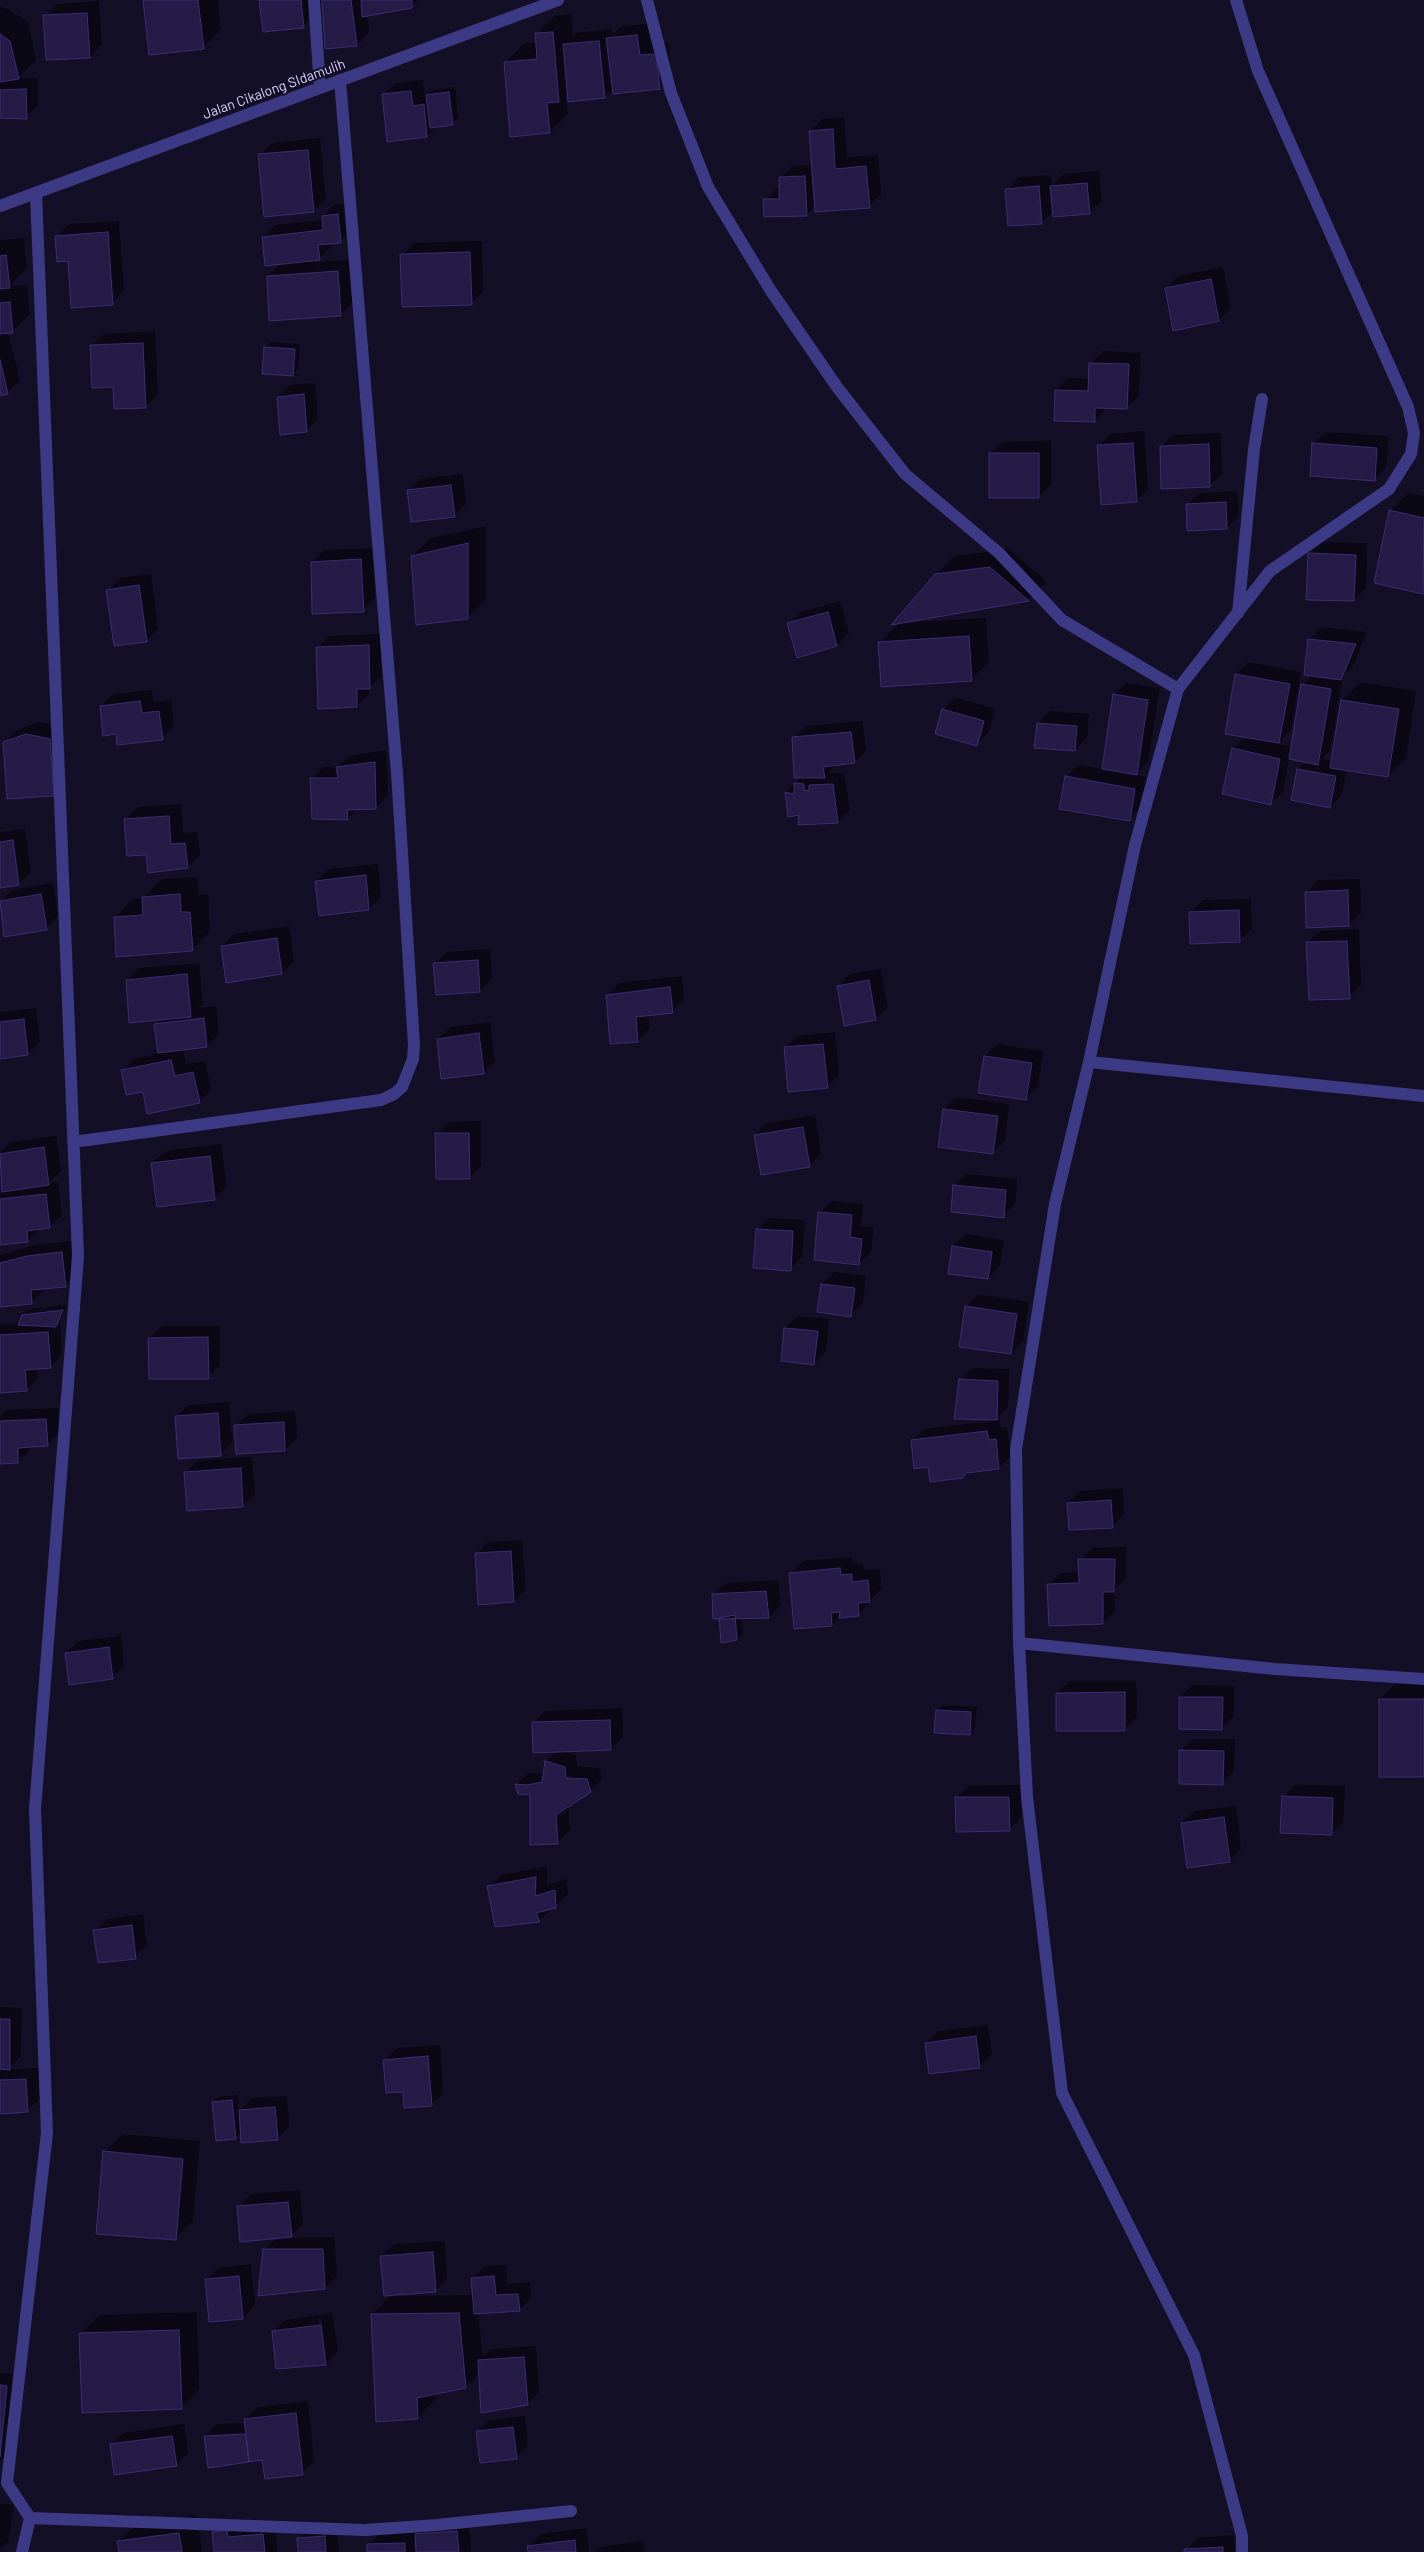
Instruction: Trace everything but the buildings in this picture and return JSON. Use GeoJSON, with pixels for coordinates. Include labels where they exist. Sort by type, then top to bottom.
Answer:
{"type":"FeatureCollection","features":[{"type":"Feature","properties":{"kind":"street"},"geometry":{"type":"LineString","coordinates":[[314,0],[320,88]]}},
{"type":"Feature","properties":{"kind":"street","name":"Jalan Cikalong SIdamulih"},"geometry":{"type":"LineString","coordinates":[[0,206],[558,0]]}},
{"type":"Feature","properties":{"kind":"street"},"geometry":{"type":"LineString","coordinates":[[647,0],[672,97],[708,188],[771,291],[837,388],[905,474],[1000,553],[1062,620],[1178,689]]}},
{"type":"Feature","properties":{"kind":"street"},"geometry":{"type":"LineString","coordinates":[[1236,0],[1258,71],[1408,407],[1414,433],[1412,454],[1389,489],[1270,571],[1178,689],[1135,846],[1089,1062],[1055,1204],[1016,1449],[1020,1643],[1027,1797],[1062,2093],[1194,2355],[1242,2536],[1242,2552]]}},
{"type":"Feature","properties":{"kind":"street"},"geometry":{"type":"LineString","coordinates":[[73,1142],[381,1100],[394,1094],[402,1087],[413,1059],[414,1045],[397,773],[340,80]]}},
{"type":"Feature","properties":{"kind":"street"},"geometry":{"type":"LineString","coordinates":[[30,2518],[4,2484],[47,2133],[35,1809],[78,1256],[36,193]]}},
{"type":"Feature","properties":{"kind":"street"},"geometry":{"type":"LineString","coordinates":[[1238,613],[1254,449],[1262,399]]}},
{"type":"Feature","properties":{"kind":"street"},"geometry":{"type":"LineString","coordinates":[[1089,1062],[1424,1096]]}},
{"type":"Feature","properties":{"kind":"street"},"geometry":{"type":"LineString","coordinates":[[1020,1643],[1275,1669],[1424,1679]]}},
{"type":"Feature","properties":{"kind":"street"},"geometry":{"type":"LineString","coordinates":[[30,2518],[365,2530],[437,2525],[571,2510]]}},
{"type":"Feature","properties":{"kind":"street"},"geometry":{"type":"LineString","coordinates":[[22,2552],[30,2518]]}}]}
